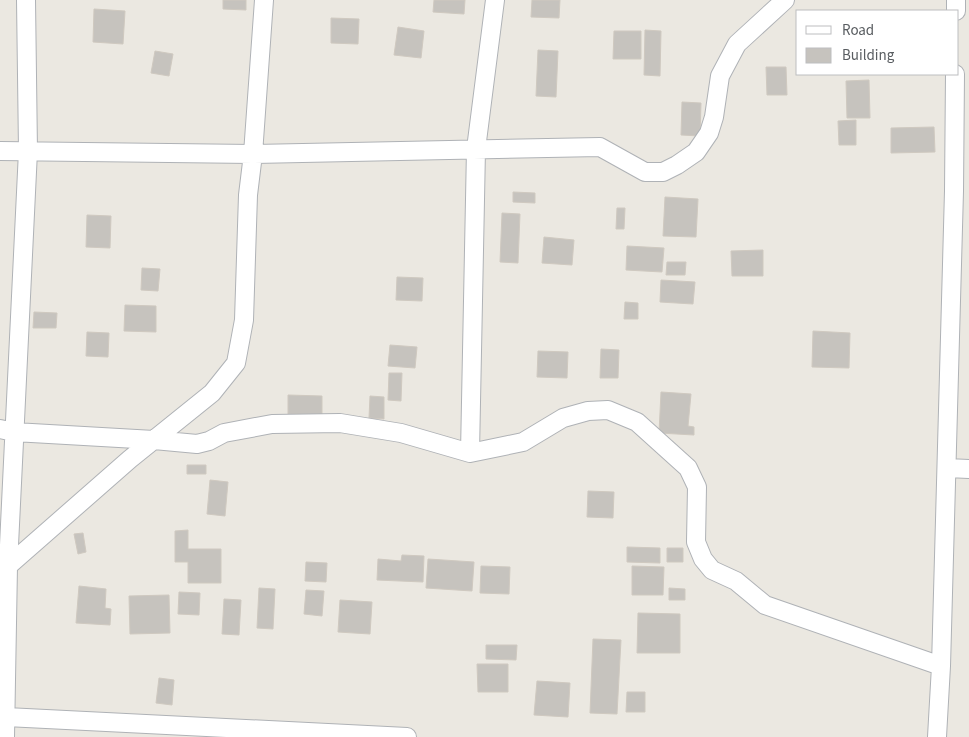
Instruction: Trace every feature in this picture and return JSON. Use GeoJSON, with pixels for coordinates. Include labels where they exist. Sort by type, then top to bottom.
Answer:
{"type":"FeatureCollection","features":[{"type":"Feature","properties":{"kind":"street"},"geometry":{"type":"LineString","coordinates":[[5,737],[8,566],[7,430],[28,150],[26,0]]}},
{"type":"Feature","properties":{"kind":"street"},"geometry":{"type":"LineString","coordinates":[[8,566],[130,459],[212,393],[236,363],[244,320],[248,194],[253,154],[264,0]]}},
{"type":"Feature","properties":{"kind":"street"},"geometry":{"type":"LineString","coordinates":[[470,453],[476,149],[495,0]]}},
{"type":"Feature","properties":{"kind":"street"},"geometry":{"type":"LineString","coordinates":[[0,151],[253,154],[600,147],[645,172],[664,172],[677,166],[696,152],[709,133],[714,117],[720,76],[737,44],[785,0]]}},
{"type":"Feature","properties":{"kind":"street"},"geometry":{"type":"LineString","coordinates":[[938,737],[946,468],[962,191],[955,75]]}},
{"type":"Feature","properties":{"kind":"street"},"geometry":{"type":"LineString","coordinates":[[7,430],[197,444],[210,441],[224,433],[272,424],[340,423],[401,433],[470,453],[523,442],[563,418],[588,411],[608,410],[637,422],[688,468],[698,487],[696,542],[703,558],[712,570],[736,581],[765,605],[941,666]]}},
{"type":"Feature","properties":{"kind":"street"},"geometry":{"type":"LineString","coordinates":[[946,468],[969,468]]}},
{"type":"Feature","properties":{"kind":"street"},"geometry":{"type":"LineString","coordinates":[[6,716],[408,737]]}},
{"type":"Feature","properties":{"kind":"building"},"geometry":{"type":"Polygon","coordinates":[[[223,0],[246,0],[246,10],[223,9],[223,0]]]}},
{"type":"Feature","properties":{"kind":"building"},"geometry":{"type":"Polygon","coordinates":[[[434,0],[465,0],[464,14],[433,12],[434,0]]]}},
{"type":"Feature","properties":{"kind":"building"},"geometry":{"type":"Polygon","coordinates":[[[532,0],[560,0],[559,18],[531,17],[532,0]]]}},
{"type":"Feature","properties":{"kind":"building"},"geometry":{"type":"Polygon","coordinates":[[[94,9],[125,11],[123,44],[93,42],[94,9]]]}},
{"type":"Feature","properties":{"kind":"building"},"geometry":{"type":"Polygon","coordinates":[[[331,18],[359,19],[358,44],[331,43],[331,18]]]}},
{"type":"Feature","properties":{"kind":"building"},"geometry":{"type":"Polygon","coordinates":[[[398,27],[424,31],[421,58],[394,55],[398,27]]]}},
{"type":"Feature","properties":{"kind":"building"},"geometry":{"type":"Polygon","coordinates":[[[645,30],[661,31],[660,76],[644,75],[645,30]]]}},
{"type":"Feature","properties":{"kind":"building"},"geometry":{"type":"Polygon","coordinates":[[[614,31],[641,31],[641,59],[613,59],[614,31]]]}},
{"type":"Feature","properties":{"kind":"building"},"geometry":{"type":"Polygon","coordinates":[[[538,50],[558,51],[556,97],[536,96],[538,50]]]}},
{"type":"Feature","properties":{"kind":"building"},"geometry":{"type":"Polygon","coordinates":[[[155,51],[173,54],[169,76],[151,73],[155,51]]]}},
{"type":"Feature","properties":{"kind":"building"},"geometry":{"type":"Polygon","coordinates":[[[766,67],[786,67],[787,95],[767,95],[766,67]]]}},
{"type":"Feature","properties":{"kind":"building"},"geometry":{"type":"Polygon","coordinates":[[[869,80],[870,118],[847,118],[846,81],[869,80]]]}},
{"type":"Feature","properties":{"kind":"building"},"geometry":{"type":"Polygon","coordinates":[[[682,102],[701,103],[700,136],[681,135],[682,102]]]}},
{"type":"Feature","properties":{"kind":"building"},"geometry":{"type":"Polygon","coordinates":[[[856,120],[856,145],[839,145],[838,121],[856,120]]]}},
{"type":"Feature","properties":{"kind":"building"},"geometry":{"type":"Polygon","coordinates":[[[934,127],[935,152],[891,153],[891,128],[934,127]]]}},
{"type":"Feature","properties":{"kind":"building"},"geometry":{"type":"Polygon","coordinates":[[[513,192],[535,193],[535,203],[513,202],[513,192]]]}},
{"type":"Feature","properties":{"kind":"building"},"geometry":{"type":"Polygon","coordinates":[[[665,197],[698,199],[696,237],[663,236],[665,197]]]}},
{"type":"Feature","properties":{"kind":"building"},"geometry":{"type":"Polygon","coordinates":[[[617,208],[625,208],[624,229],[616,229],[617,208]]]}},
{"type":"Feature","properties":{"kind":"building"},"geometry":{"type":"Polygon","coordinates":[[[502,213],[520,214],[518,263],[500,262],[502,213]]]}},
{"type":"Feature","properties":{"kind":"building"},"geometry":{"type":"Polygon","coordinates":[[[87,215],[111,216],[110,248],[86,247],[87,215]]]}},
{"type":"Feature","properties":{"kind":"building"},"geometry":{"type":"Polygon","coordinates":[[[544,237],[574,240],[572,265],[542,263],[544,237]]]}},
{"type":"Feature","properties":{"kind":"building"},"geometry":{"type":"Polygon","coordinates":[[[627,246],[664,248],[662,272],[626,270],[627,246]]]}},
{"type":"Feature","properties":{"kind":"building"},"geometry":{"type":"Polygon","coordinates":[[[763,250],[763,276],[732,276],[731,251],[763,250]]]}},
{"type":"Feature","properties":{"kind":"building"},"geometry":{"type":"Polygon","coordinates":[[[667,262],[686,262],[685,275],[666,275],[667,262]]]}},
{"type":"Feature","properties":{"kind":"building"},"geometry":{"type":"Polygon","coordinates":[[[142,268],[160,269],[158,291],[141,290],[142,268]]]}},
{"type":"Feature","properties":{"kind":"building"},"geometry":{"type":"Polygon","coordinates":[[[397,277],[423,278],[422,301],[396,300],[397,277]]]}},
{"type":"Feature","properties":{"kind":"building"},"geometry":{"type":"Polygon","coordinates":[[[661,280],[695,282],[693,304],[660,302],[661,280]]]}},
{"type":"Feature","properties":{"kind":"building"},"geometry":{"type":"Polygon","coordinates":[[[625,302],[638,303],[638,319],[624,319],[625,302]]]}},
{"type":"Feature","properties":{"kind":"building"},"geometry":{"type":"Polygon","coordinates":[[[125,305],[156,306],[156,332],[124,331],[125,305]]]}},
{"type":"Feature","properties":{"kind":"building"},"geometry":{"type":"Polygon","coordinates":[[[34,312],[57,313],[56,328],[33,328],[34,312]]]}},
{"type":"Feature","properties":{"kind":"building"},"geometry":{"type":"Polygon","coordinates":[[[813,331],[850,333],[849,368],[812,367],[813,331]]]}},
{"type":"Feature","properties":{"kind":"building"},"geometry":{"type":"Polygon","coordinates":[[[87,332],[109,333],[108,357],[86,356],[87,332]]]}},
{"type":"Feature","properties":{"kind":"building"},"geometry":{"type":"Polygon","coordinates":[[[390,345],[417,347],[415,368],[388,366],[390,345]]]}},
{"type":"Feature","properties":{"kind":"building"},"geometry":{"type":"Polygon","coordinates":[[[601,349],[619,350],[618,378],[600,378],[601,349]]]}},
{"type":"Feature","properties":{"kind":"building"},"geometry":{"type":"Polygon","coordinates":[[[538,351],[568,352],[567,378],[537,377],[538,351]]]}},
{"type":"Feature","properties":{"kind":"building"},"geometry":{"type":"Polygon","coordinates":[[[389,373],[402,373],[401,401],[388,400],[389,373]]]}},
{"type":"Feature","properties":{"kind":"building"},"geometry":{"type":"Polygon","coordinates":[[[661,392],[691,394],[688,426],[694,427],[694,435],[659,433],[661,392]]]}},
{"type":"Feature","properties":{"kind":"building"},"geometry":{"type":"Polygon","coordinates":[[[288,395],[322,396],[322,414],[288,414],[288,395]]]}},
{"type":"Feature","properties":{"kind":"building"},"geometry":{"type":"Polygon","coordinates":[[[370,396],[384,397],[384,419],[369,418],[370,396]]]}},
{"type":"Feature","properties":{"kind":"building"},"geometry":{"type":"Polygon","coordinates":[[[187,465],[206,465],[206,474],[187,474],[187,465]]]}},
{"type":"Feature","properties":{"kind":"building"},"geometry":{"type":"Polygon","coordinates":[[[210,480],[228,482],[225,516],[207,514],[210,480]]]}},
{"type":"Feature","properties":{"kind":"building"},"geometry":{"type":"Polygon","coordinates":[[[588,491],[614,492],[613,518],[587,517],[588,491]]]}},
{"type":"Feature","properties":{"kind":"building"},"geometry":{"type":"Polygon","coordinates":[[[188,530],[188,549],[221,549],[221,583],[188,583],[188,562],[175,562],[175,531],[188,530]]]}},
{"type":"Feature","properties":{"kind":"building"},"geometry":{"type":"Polygon","coordinates":[[[83,533],[86,552],[78,554],[74,534],[83,533]]]}},
{"type":"Feature","properties":{"kind":"building"},"geometry":{"type":"Polygon","coordinates":[[[627,547],[660,548],[660,563],[627,562],[627,547]]]}},
{"type":"Feature","properties":{"kind":"building"},"geometry":{"type":"Polygon","coordinates":[[[667,548],[683,548],[683,562],[667,562],[667,548]]]}},
{"type":"Feature","properties":{"kind":"building"},"geometry":{"type":"Polygon","coordinates":[[[402,555],[424,556],[423,582],[377,580],[378,559],[401,561],[402,555]]]}},
{"type":"Feature","properties":{"kind":"building"},"geometry":{"type":"Polygon","coordinates":[[[428,559],[474,562],[472,591],[426,588],[428,559]]]}},
{"type":"Feature","properties":{"kind":"building"},"geometry":{"type":"Polygon","coordinates":[[[306,562],[327,563],[326,582],[305,581],[306,562]]]}},
{"type":"Feature","properties":{"kind":"building"},"geometry":{"type":"Polygon","coordinates":[[[481,566],[510,567],[509,594],[480,593],[481,566]]]}},
{"type":"Feature","properties":{"kind":"building"},"geometry":{"type":"Polygon","coordinates":[[[632,566],[664,567],[663,595],[632,595],[632,566]]]}},
{"type":"Feature","properties":{"kind":"building"},"geometry":{"type":"Polygon","coordinates":[[[79,586],[106,589],[105,608],[111,609],[110,625],[76,623],[79,586]]]}},
{"type":"Feature","properties":{"kind":"building"},"geometry":{"type":"Polygon","coordinates":[[[259,588],[275,589],[273,629],[257,628],[259,588]]]}},
{"type":"Feature","properties":{"kind":"building"},"geometry":{"type":"Polygon","coordinates":[[[669,588],[685,589],[685,600],[669,600],[669,588]]]}},
{"type":"Feature","properties":{"kind":"building"},"geometry":{"type":"Polygon","coordinates":[[[306,590],[324,591],[322,616],[304,614],[306,590]]]}},
{"type":"Feature","properties":{"kind":"building"},"geometry":{"type":"Polygon","coordinates":[[[179,592],[200,593],[199,615],[178,614],[179,592]]]}},
{"type":"Feature","properties":{"kind":"building"},"geometry":{"type":"Polygon","coordinates":[[[169,595],[170,633],[130,634],[129,596],[169,595]]]}},
{"type":"Feature","properties":{"kind":"building"},"geometry":{"type":"Polygon","coordinates":[[[224,599],[241,600],[239,635],[222,634],[224,599]]]}},
{"type":"Feature","properties":{"kind":"building"},"geometry":{"type":"Polygon","coordinates":[[[340,600],[372,602],[370,634],[338,632],[340,600]]]}},
{"type":"Feature","properties":{"kind":"building"},"geometry":{"type":"Polygon","coordinates":[[[638,613],[680,614],[680,653],[637,653],[638,613]]]}},
{"type":"Feature","properties":{"kind":"building"},"geometry":{"type":"Polygon","coordinates":[[[593,639],[621,640],[617,714],[590,713],[593,639]]]}},
{"type":"Feature","properties":{"kind":"building"},"geometry":{"type":"Polygon","coordinates":[[[486,645],[517,645],[516,660],[486,659],[486,645]]]}},
{"type":"Feature","properties":{"kind":"building"},"geometry":{"type":"Polygon","coordinates":[[[477,664],[508,664],[508,692],[478,692],[477,664]]]}},
{"type":"Feature","properties":{"kind":"building"},"geometry":{"type":"Polygon","coordinates":[[[159,678],[174,680],[172,705],[156,703],[159,678]]]}},
{"type":"Feature","properties":{"kind":"building"},"geometry":{"type":"Polygon","coordinates":[[[537,681],[570,683],[568,717],[534,715],[537,681]]]}},
{"type":"Feature","properties":{"kind":"building"},"geometry":{"type":"Polygon","coordinates":[[[627,692],[645,692],[645,712],[626,712],[627,692]]]}}]}
